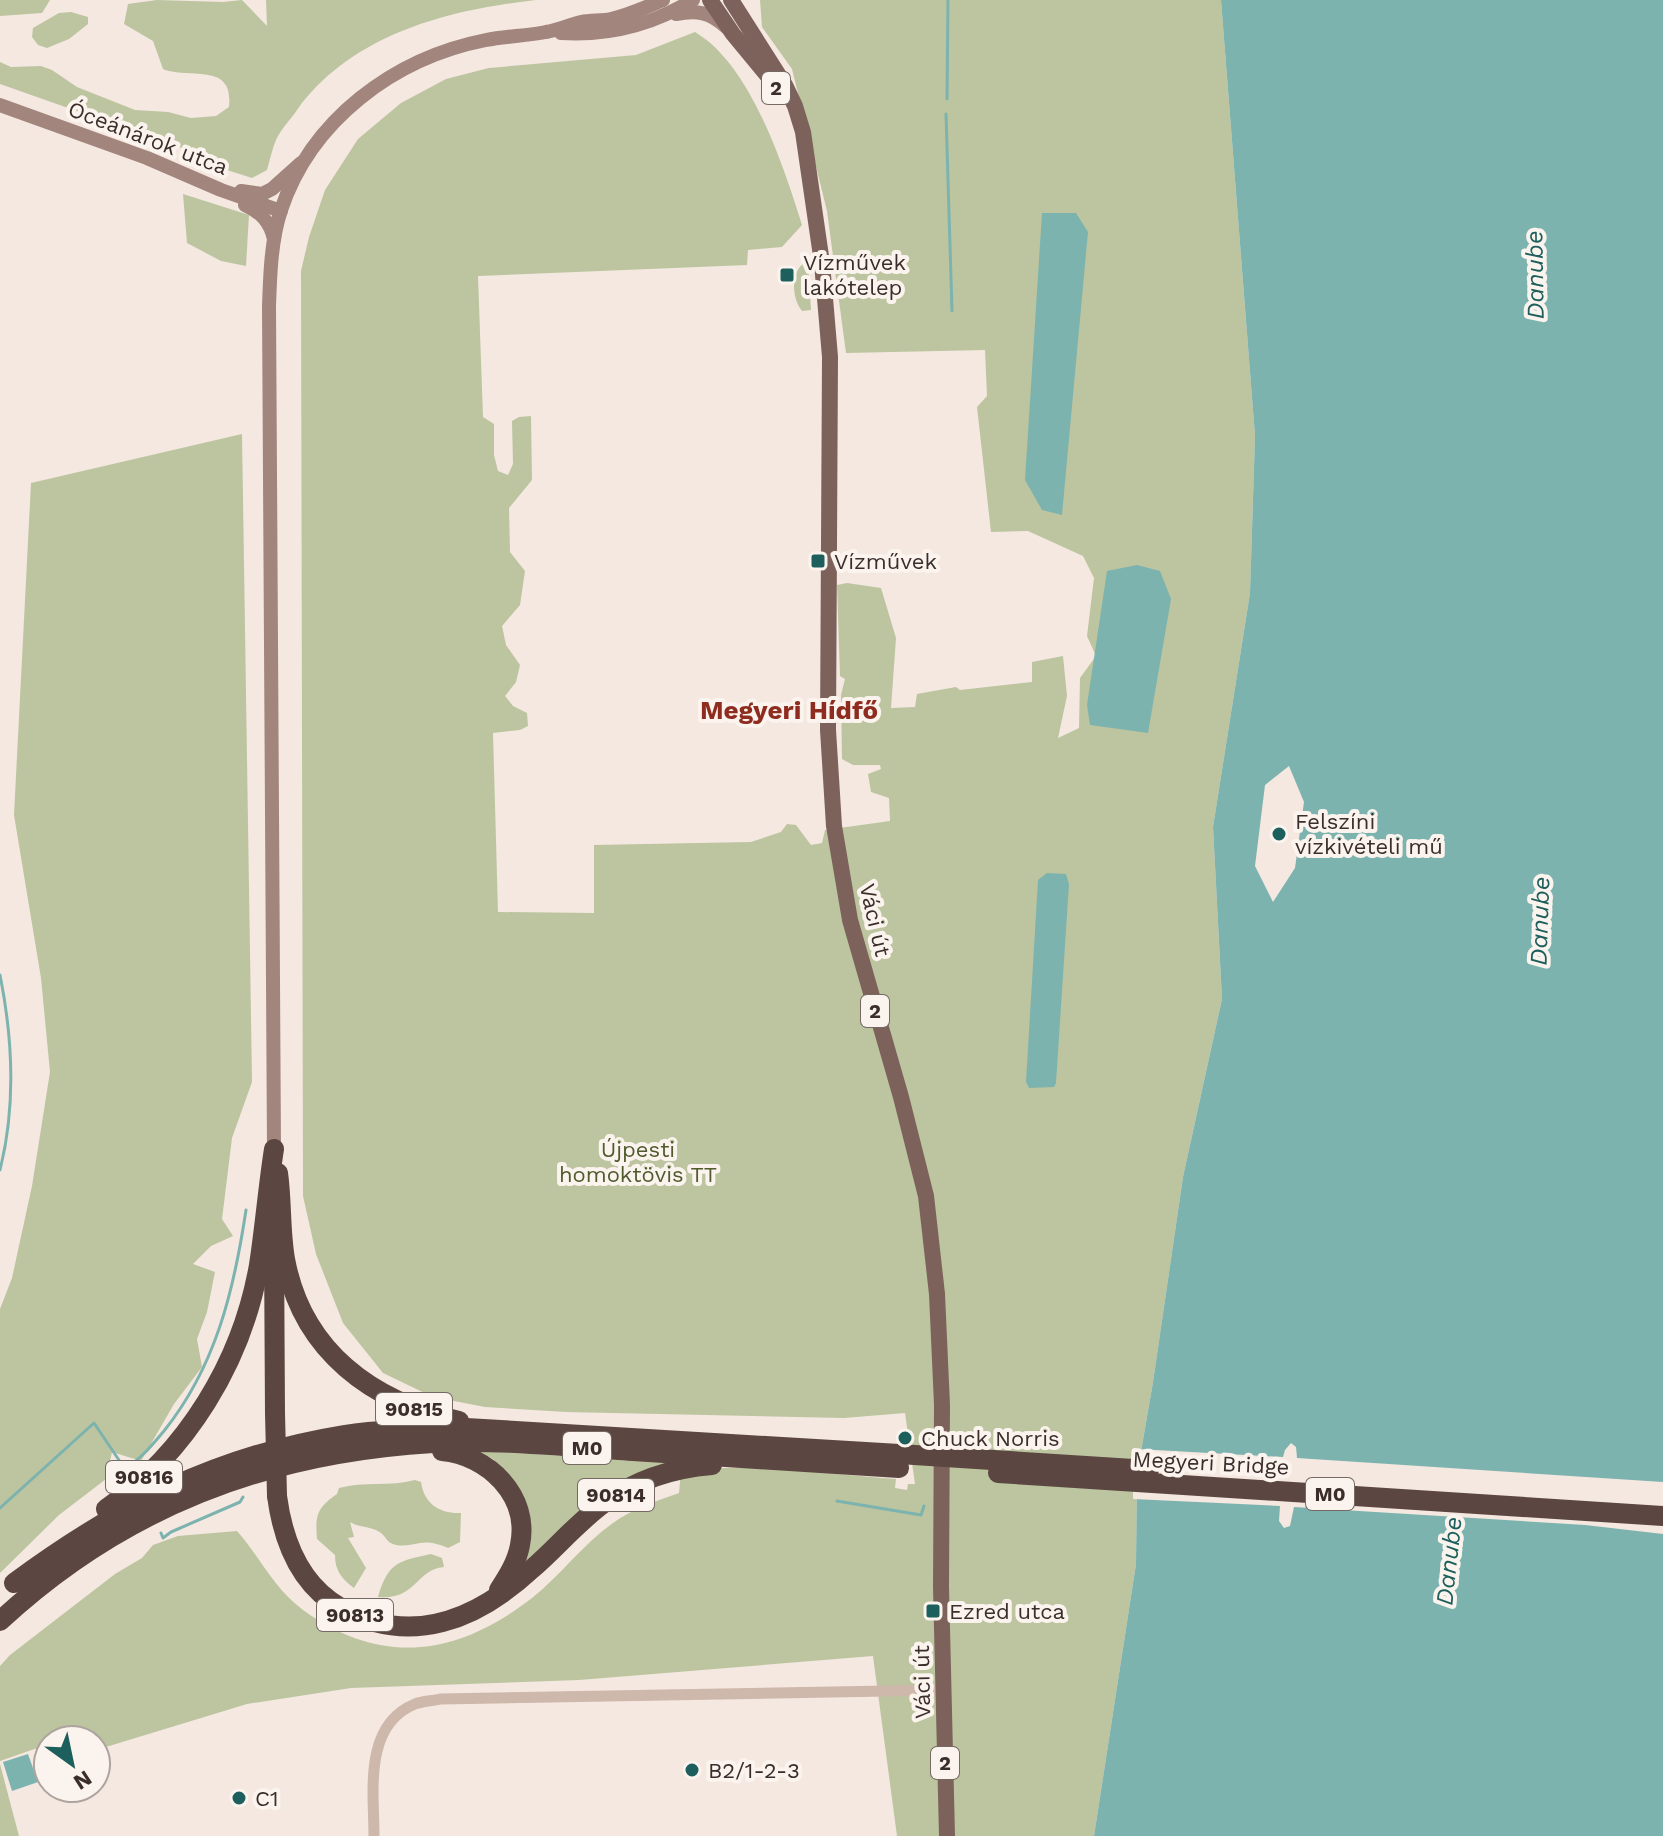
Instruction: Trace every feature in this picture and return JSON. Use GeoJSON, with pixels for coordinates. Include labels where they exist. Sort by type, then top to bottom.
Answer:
{"type":"FeatureCollection","features":[{"type":"Feature","properties":{"kind":"highway","name":"90813"},"geometry":{"type":"LineString","coordinates":[[274,1149],[277,1496],[286,1541],[302,1571],[330,1600],[363,1619],[396,1627],[434,1625],[455,1619],[495,1596],[516,1561],[521,1542],[516,1502],[496,1473],[460,1453],[407,1446]]}},
{"type":"Feature","properties":{"kind":"highway","name":"90815"},"geometry":{"type":"LineString","coordinates":[[274,1149],[281,1191],[285,1260],[301,1308],[330,1352],[352,1374],[380,1394],[408,1407],[461,1421],[511,1424],[540,1430]]}},
{"type":"Feature","properties":{"kind":"highway","name":"90816"},"geometry":{"type":"LineString","coordinates":[[7,1589],[42,1554],[112,1505],[152,1470],[182,1437],[206,1403],[233,1350],[253,1290],[274,1149]]}},
{"type":"Feature","properties":{"kind":"highway","name":"M0"},"geometry":{"type":"LineString","coordinates":[[7,1589],[96,1525],[188,1479],[263,1453],[344,1435],[401,1429],[540,1430],[899,1461]]}},
{"type":"Feature","properties":{"kind":"highway","name":"M0"},"geometry":{"type":"LineString","coordinates":[[0,1621],[67,1565],[114,1534],[176,1502],[239,1477],[294,1462],[373,1448],[461,1442],[767,1460],[899,1461]]}},
{"type":"Feature","properties":{"kind":"highway","name":"90814"},"geometry":{"type":"LineString","coordinates":[[495,1596],[532,1569],[589,1514],[631,1487],[680,1469],[767,1460]]}},
{"type":"Feature","properties":{"kind":"highway","name":"Megyeri Bridge"},"geometry":{"type":"LineString","coordinates":[[899,1461],[1663,1502]]}},
{"type":"Feature","properties":{"kind":"highway","name":"Megyeri Bridge"},"geometry":{"type":"LineString","coordinates":[[899,1461],[1663,1516]]}},
{"type":"Feature","properties":{"kind":"main road"},"geometry":{"type":"LineString","coordinates":[[274,1149],[269,307],[281,211],[305,160],[329,127],[354,101],[396,73],[466,44],[612,19],[663,0]]}},
{"type":"Feature","properties":{"kind":"main road"},"geometry":{"type":"LineString","coordinates":[[548,32],[584,34],[634,27],[668,15],[693,0]]}},
{"type":"Feature","properties":{"kind":"main road","name":"Váci út"},"geometry":{"type":"LineString","coordinates":[[710,0],[740,31],[788,109],[804,150],[821,248],[830,357],[827,626],[830,777],[834,826],[850,920],[913,1141],[926,1196],[934,1258],[940,1351],[947,1836]]}},
{"type":"Feature","properties":{"kind":"main road"},"geometry":{"type":"LineString","coordinates":[[719,0],[740,31]]}},
{"type":"Feature","properties":{"kind":"main road","name":"Váci út"},"geometry":{"type":"LineString","coordinates":[[731,0],[740,31]]}},
{"type":"Feature","properties":{"kind":"main road"},"geometry":{"type":"LineString","coordinates":[[668,15],[700,11],[740,31]]}},
{"type":"Feature","properties":{"kind":"main road","name":"Óceánárok utca"},"geometry":{"type":"LineString","coordinates":[[0,105],[281,211]]}},
{"type":"Feature","properties":{"kind":"main road"},"geometry":{"type":"LineString","coordinates":[[221,190],[262,194],[305,160]]}},
{"type":"Feature","properties":{"kind":"main road"},"geometry":{"type":"LineString","coordinates":[[221,190],[258,211],[271,228],[275,242]]}},
{"type":"Feature","properties":{"kind":"street"},"geometry":{"type":"LineString","coordinates":[[374,1836],[374,1771],[380,1740],[400,1713],[415,1704],[440,1699],[944,1690]]}},
{"type":"Feature","properties":{"kind":"green space"},"geometry":{"type":"Polygon","coordinates":[[[0,0],[50,0],[42,13],[0,16],[0,0]]]}},
{"type":"Feature","properties":{"kind":"green space"},"geometry":{"type":"Polygon","coordinates":[[[157,0],[242,0],[267,26],[266,0],[536,0],[436,19],[374,44],[345,62],[319,84],[297,110],[276,140],[267,170],[252,178],[227,170],[216,156],[207,160],[193,152],[0,84],[0,62],[11,67],[41,66],[77,87],[135,110],[168,112],[191,118],[216,116],[229,107],[225,83],[208,75],[163,69],[153,41],[124,24],[128,4],[157,0]]]}},
{"type":"Feature","properties":{"kind":"green space","name":"Újpesti homoktövis TT"},"geometry":{"type":"Polygon","coordinates":[[[760,0],[1221,0],[1255,436],[1250,593],[1213,827],[1222,999],[1183,1177],[1137,1475],[1136,1564],[1094,1836],[897,1836],[873,1656],[579,1680],[351,1688],[247,1704],[112,1745],[112,1724],[32,1724],[32,1750],[0,1761],[0,1666],[115,1574],[142,1558],[153,1545],[178,1536],[237,1531],[275,1583],[303,1610],[332,1628],[362,1640],[390,1647],[419,1647],[447,1642],[504,1618],[543,1589],[592,1540],[620,1518],[679,1493],[681,1471],[735,1468],[788,1470],[896,1479],[895,1488],[907,1490],[908,1484],[915,1484],[905,1413],[844,1418],[566,1412],[485,1407],[433,1397],[383,1373],[343,1323],[316,1254],[303,1196],[301,271],[325,190],[358,139],[401,103],[446,79],[489,68],[636,55],[695,32],[715,47],[748,92],[775,146],[802,225],[782,247],[748,250],[747,265],[478,276],[483,417],[494,424],[494,455],[498,471],[508,475],[513,464],[512,421],[531,416],[532,480],[509,508],[510,552],[525,571],[520,605],[502,626],[506,645],[520,665],[516,682],[505,696],[513,706],[527,713],[528,726],[493,733],[498,912],[594,913],[594,845],[751,842],[781,832],[787,824],[796,825],[811,845],[822,843],[825,830],[890,821],[889,798],[871,792],[868,774],[881,769],[880,765],[853,765],[842,759],[841,695],[845,679],[840,676],[837,585],[847,583],[881,588],[896,638],[891,708],[915,707],[917,694],[956,687],[960,690],[1032,682],[1032,662],[1063,656],[1067,696],[1058,738],[1079,728],[1080,678],[1096,656],[1087,636],[1094,578],[1083,556],[1028,531],[991,532],[977,407],[987,396],[985,350],[846,353],[827,211],[792,69],[762,27],[760,0]]]}},
{"type":"Feature","properties":{"kind":"green space"},"geometry":{"type":"Polygon","coordinates":[[[71,12],[88,17],[88,24],[69,39],[47,48],[38,45],[32,37],[33,28],[59,13],[71,12]]]}},
{"type":"Feature","properties":{"kind":"green space"},"geometry":{"type":"Polygon","coordinates":[[[183,194],[249,215],[246,266],[221,261],[187,243],[183,194]]]}},
{"type":"Feature","properties":{"kind":"green space"},"geometry":{"type":"Polygon","coordinates":[[[808,261],[811,310],[802,311],[794,284],[798,270],[808,261]]]}},
{"type":"Feature","properties":{"kind":"green space"},"geometry":{"type":"Polygon","coordinates":[[[242,434],[252,1082],[232,1138],[222,1219],[233,1236],[211,1246],[193,1264],[215,1272],[207,1312],[197,1339],[202,1367],[174,1404],[141,1461],[112,1452],[106,1479],[59,1515],[0,1573],[0,1309],[12,1278],[32,1186],[50,1072],[41,978],[14,815],[31,483],[242,434]]]}},
{"type":"Feature","properties":{"kind":"green space"},"geometry":{"type":"Polygon","coordinates":[[[478,1451],[674,1462],[517,1572],[512,1482],[493,1459],[478,1451]]]}},
{"type":"Feature","properties":{"kind":"green space"},"geometry":{"type":"Polygon","coordinates":[[[415,1480],[421,1482],[429,1502],[434,1506],[446,1512],[461,1513],[460,1542],[448,1548],[431,1543],[396,1545],[377,1531],[350,1522],[354,1537],[348,1538],[366,1568],[354,1588],[340,1574],[335,1555],[317,1539],[316,1524],[321,1508],[337,1494],[339,1488],[415,1480]]]}},
{"type":"Feature","properties":{"kind":"green space"},"geometry":{"type":"Polygon","coordinates":[[[431,1554],[442,1558],[444,1567],[427,1573],[401,1594],[378,1597],[386,1576],[396,1565],[431,1554]]]}},
{"type":"Feature","properties":{"kind":"green space"},"geometry":{"type":"Polygon","coordinates":[[[0,1764],[19,1836],[0,1836],[0,1764]]]}},
{"type":"Feature","properties":{"kind":"water","name":"Danube"},"geometry":{"type":"Polygon","coordinates":[[[1221,0],[1663,0],[1663,1836],[1094,1836],[1136,1564],[1137,1475],[1183,1177],[1222,999],[1213,827],[1250,593],[1255,436],[1221,0]],[[1289,766],[1265,785],[1255,866],[1273,902],[1295,868],[1304,802],[1289,766]]]}},
{"type":"Feature","properties":{"kind":"water"},"geometry":{"type":"Polygon","coordinates":[[[1042,213],[1076,213],[1088,232],[1062,515],[1042,510],[1025,480],[1042,213]]]}},
{"type":"Feature","properties":{"kind":"water"},"geometry":{"type":"Polygon","coordinates":[[[1137,565],[1160,571],[1171,599],[1148,733],[1090,725],[1087,705],[1107,571],[1137,565]]]}},
{"type":"Feature","properties":{"kind":"water"},"geometry":{"type":"Polygon","coordinates":[[[1047,873],[1066,874],[1069,884],[1056,1083],[1054,1087],[1029,1088],[1026,1082],[1038,880],[1047,873]]]}},
{"type":"Feature","properties":{"kind":"water"},"geometry":{"type":"Polygon","coordinates":[[[28,1754],[32,1765],[32,1784],[12,1791],[3,1762],[28,1754]]]}},
{"type":"Feature","properties":{"kind":"pier"},"geometry":{"type":"Polygon","coordinates":[[[1291,1443],[1296,1447],[1297,1458],[1663,1482],[1663,1534],[1585,1525],[1294,1507],[1290,1526],[1284,1528],[1279,1521],[1280,1506],[1133,1499],[1137,1449],[1283,1457],[1291,1443]]]}},
{"type":"Feature","properties":{"kind":"waterway"},"geometry":{"type":"LineString","coordinates":[[947,99],[948,0]]}},
{"type":"Feature","properties":{"kind":"waterway"},"geometry":{"type":"LineString","coordinates":[[946,114],[952,311]]}},
{"type":"Feature","properties":{"kind":"waterway"},"geometry":{"type":"LineString","coordinates":[[0,975],[8,1024],[11,1073],[9,1122],[0,1170]]}},
{"type":"Feature","properties":{"kind":"waterway"},"geometry":{"type":"LineString","coordinates":[[0,1508],[94,1423],[125,1469],[164,1431],[182,1406],[210,1354],[228,1298],[246,1210]]}},
{"type":"Feature","properties":{"kind":"waterway"},"geometry":{"type":"LineString","coordinates":[[161,1533],[163,1538],[240,1502],[243,1497]]}},
{"type":"Feature","properties":{"kind":"waterway"},"geometry":{"type":"LineString","coordinates":[[837,1501],[921,1515],[924,1506]]}},
{"type":"Feature","properties":{"kind":"place","name":"Vízművek lakótelep"},"geometry":{"type":"Point","coordinates":[787,275]}},
{"type":"Feature","properties":{"kind":"place","name":"Vízművek"},"geometry":{"type":"Point","coordinates":[818,561]}},
{"type":"Feature","properties":{"kind":"place","name":"Felszíni vízkivételi mű"},"geometry":{"type":"Point","coordinates":[1279,834]}},
{"type":"Feature","properties":{"kind":"place","name":"Chuck Norris"},"geometry":{"type":"Point","coordinates":[905,1438]}},
{"type":"Feature","properties":{"kind":"place","name":"Ezred utca"},"geometry":{"type":"Point","coordinates":[933,1611]}},
{"type":"Feature","properties":{"kind":"place","name":"B2/1-2-3"},"geometry":{"type":"Point","coordinates":[692,1770]}},
{"type":"Feature","properties":{"kind":"place","name":"C1"},"geometry":{"type":"Point","coordinates":[239,1798]}},
{"type":"Feature","properties":{"kind":"district","name":"Megyeri Hídfő"},"geometry":{"type":"Point","coordinates":[789,710]}}]}
